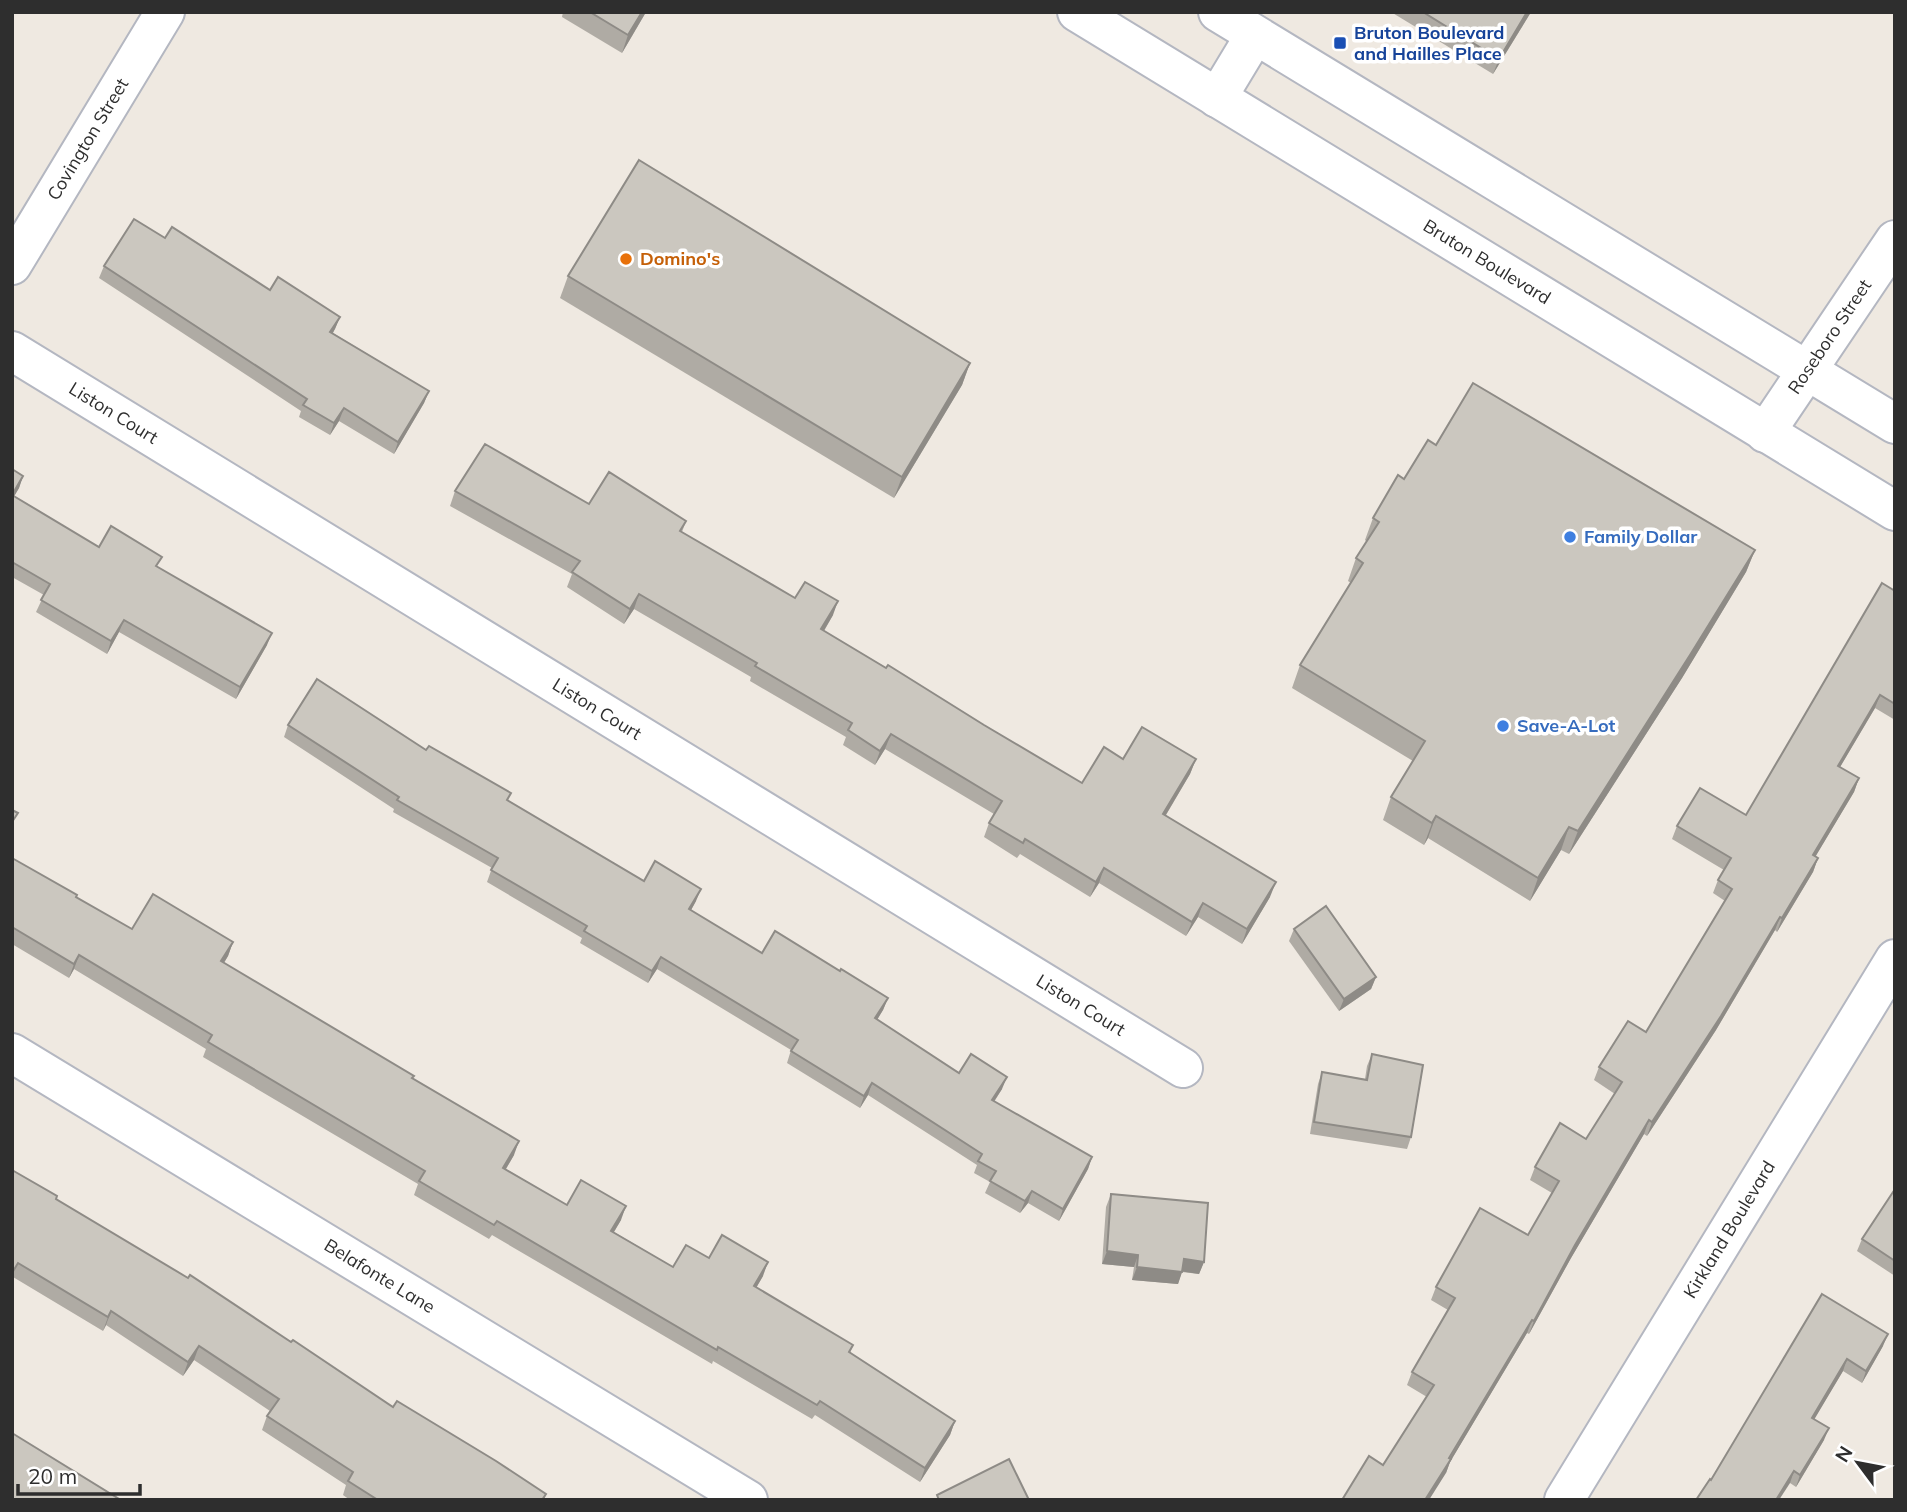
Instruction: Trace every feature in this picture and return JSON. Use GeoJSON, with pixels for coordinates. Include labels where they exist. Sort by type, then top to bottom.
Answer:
{"type":"FeatureCollection","features":[{"type":"Feature","properties":{"kind":"street","name":"Covington Street"},"geometry":{"type":"LineString","coordinates":[[12,265],[165,12]]}},
{"type":"Feature","properties":{"kind":"street","name":"Bruton Boulevard"},"geometry":{"type":"LineString","coordinates":[[1077,12],[1895,511]]}},
{"type":"Feature","properties":{"kind":"street"},"geometry":{"type":"LineString","coordinates":[[1218,12],[1895,424]]}},
{"type":"Feature","properties":{"kind":"street"},"geometry":{"type":"LineString","coordinates":[[1217,98],[1255,35]]}},
{"type":"Feature","properties":{"kind":"street","name":"Roseboro Street"},"geometry":{"type":"LineString","coordinates":[[1765,433],[1895,240]]}},
{"type":"Feature","properties":{"kind":"street","name":"Liston Court"},"geometry":{"type":"LineString","coordinates":[[12,351],[1183,1069]]}},
{"type":"Feature","properties":{"kind":"street","name":"Kirkland Boulevard"},"geometry":{"type":"LineString","coordinates":[[1564,1500],[1895,959]]}},
{"type":"Feature","properties":{"kind":"street","name":"Belafonte Lane"},"geometry":{"type":"LineString","coordinates":[[12,1053],[748,1500]]}},
{"type":"Feature","properties":{"kind":"building"},"geometry":{"type":"Polygon","coordinates":[[[590,12],[642,12],[628,35],[590,12]]]}},
{"type":"Feature","properties":{"kind":"building"},"geometry":{"type":"Polygon","coordinates":[[[1423,12],[1527,12],[1499,59],[1423,12]]]}},
{"type":"Feature","properties":{"kind":"building"},"geometry":{"type":"Polygon","coordinates":[[[639,160],[970,363],[902,477],[568,276],[639,160]]]}},
{"type":"Feature","properties":{"kind":"building"},"geometry":{"type":"Polygon","coordinates":[[[134,219],[165,238],[172,227],[270,290],[278,277],[340,317],[330,332],[429,391],[398,442],[344,408],[334,423],[303,405],[307,399],[104,266],[134,219]]]}},
{"type":"Feature","properties":{"kind":"building"},"geometry":{"type":"Polygon","coordinates":[[[1473,383],[1755,550],[1578,831],[1569,827],[1538,878],[1436,816],[1432,823],[1391,797],[1425,741],[1300,665],[1363,563],[1356,558],[1379,522],[1373,518],[1398,475],[1404,479],[1428,440],[1436,445],[1473,383]]]}},
{"type":"Feature","properties":{"kind":"building"},"geometry":{"type":"Polygon","coordinates":[[[485,444],[589,504],[609,472],[686,521],[680,531],[795,598],[805,582],[838,601],[821,629],[886,668],[888,665],[1082,783],[1104,747],[1123,759],[1142,727],[1196,759],[1163,814],[1276,882],[1247,929],[1203,903],[1192,922],[1104,868],[1096,882],[1025,839],[1023,843],[989,823],[1002,801],[891,734],[880,751],[848,730],[852,723],[755,666],[757,663],[639,594],[630,609],[572,572],[580,561],[455,491],[485,444]]]}},
{"type":"Feature","properties":{"kind":"building"},"geometry":{"type":"Polygon","coordinates":[[[12,469],[23,476],[12,495],[12,469]]]}},
{"type":"Feature","properties":{"kind":"building"},"geometry":{"type":"Polygon","coordinates":[[[12,495],[99,547],[111,526],[162,557],[156,566],[272,633],[240,687],[124,620],[111,641],[41,600],[50,584],[12,562],[12,495]]]}},
{"type":"Feature","properties":{"kind":"building"},"geometry":{"type":"Polygon","coordinates":[[[1882,583],[1895,591],[1895,704],[1880,695],[1838,766],[1859,778],[1813,855],[1818,858],[1721,1016],[1652,1122],[1649,1120],[1575,1245],[1534,1321],[1532,1320],[1425,1500],[1342,1500],[1369,1456],[1383,1465],[1434,1385],[1412,1372],[1455,1298],[1436,1287],[1480,1208],[1528,1235],[1559,1181],[1535,1167],[1560,1123],[1586,1139],[1622,1082],[1599,1067],[1628,1021],[1646,1032],[1732,889],[1718,880],[1731,858],[1677,826],[1700,788],[1746,815],[1882,583]]]}},
{"type":"Feature","properties":{"kind":"building"},"geometry":{"type":"Polygon","coordinates":[[[317,679],[426,750],[429,746],[511,793],[507,800],[644,881],[655,861],[701,889],[689,909],[762,953],[775,931],[840,971],[841,969],[888,998],[875,1018],[959,1073],[971,1054],[1007,1077],[992,1100],[1092,1157],[1063,1209],[1032,1191],[1025,1201],[990,1181],[996,1171],[978,1161],[982,1154],[872,1083],[864,1096],[791,1051],[798,1040],[661,957],[652,971],[584,931],[587,926],[491,870],[498,858],[397,800],[399,797],[288,725],[317,679]]]}},
{"type":"Feature","properties":{"kind":"building"},"geometry":{"type":"Polygon","coordinates":[[[12,810],[18,813],[12,822],[12,810]]]}},
{"type":"Feature","properties":{"kind":"building"},"geometry":{"type":"Polygon","coordinates":[[[12,858],[132,929],[153,894],[233,942],[221,961],[519,1141],[503,1168],[567,1205],[581,1180],[626,1206],[611,1231],[673,1267],[686,1245],[709,1258],[722,1235],[768,1262],[754,1286],[853,1345],[849,1352],[955,1421],[925,1468],[820,1401],[817,1405],[718,1347],[717,1350],[497,1221],[494,1225],[419,1181],[425,1171],[208,1042],[212,1035],[79,955],[74,964],[12,927],[12,858]]]}},
{"type":"Feature","properties":{"kind":"building"},"geometry":{"type":"Polygon","coordinates":[[[1326,906],[1376,977],[1344,999],[1294,929],[1326,906]]]}},
{"type":"Feature","properties":{"kind":"building"},"geometry":{"type":"Polygon","coordinates":[[[1372,1054],[1423,1065],[1411,1137],[1314,1122],[1322,1072],[1367,1080],[1372,1054]]]}},
{"type":"Feature","properties":{"kind":"building"},"geometry":{"type":"Polygon","coordinates":[[[12,1170],[188,1278],[190,1275],[393,1407],[397,1401],[546,1494],[542,1500],[378,1500],[348,1481],[353,1472],[267,1416],[279,1399],[199,1346],[188,1362],[111,1311],[108,1317],[18,1263],[12,1273],[12,1170]]]}},
{"type":"Feature","properties":{"kind":"building"},"geometry":{"type":"Polygon","coordinates":[[[1895,1189],[1895,1261],[1862,1239],[1895,1189]]]}},
{"type":"Feature","properties":{"kind":"building"},"geometry":{"type":"Polygon","coordinates":[[[1111,1194],[1208,1203],[1204,1262],[1184,1259],[1182,1272],[1137,1267],[1138,1255],[1107,1251],[1111,1194]]]}},
{"type":"Feature","properties":{"kind":"building"},"geometry":{"type":"Polygon","coordinates":[[[1822,1294],[1888,1334],[1866,1371],[1847,1359],[1812,1418],[1829,1428],[1800,1475],[1794,1471],[1776,1500],[1696,1500],[1711,1480],[1822,1294]]]}},
{"type":"Feature","properties":{"kind":"building"},"geometry":{"type":"Polygon","coordinates":[[[12,1433],[119,1499],[12,1500],[12,1433]]]}},
{"type":"Feature","properties":{"kind":"building"},"geometry":{"type":"Polygon","coordinates":[[[1009,1459],[1029,1500],[939,1500],[937,1495],[1009,1459]]]}},
{"type":"Feature","properties":{"kind":"place","name":"Bruton Boulevard and Hailles Place"},"geometry":{"type":"Point","coordinates":[1340,43]}},
{"type":"Feature","properties":{"kind":"place","name":"Domino's"},"geometry":{"type":"Point","coordinates":[626,259]}},
{"type":"Feature","properties":{"kind":"place","name":"Family Dollar"},"geometry":{"type":"Point","coordinates":[1570,537]}},
{"type":"Feature","properties":{"kind":"place","name":"Save-A-Lot"},"geometry":{"type":"Point","coordinates":[1503,726]}}]}
